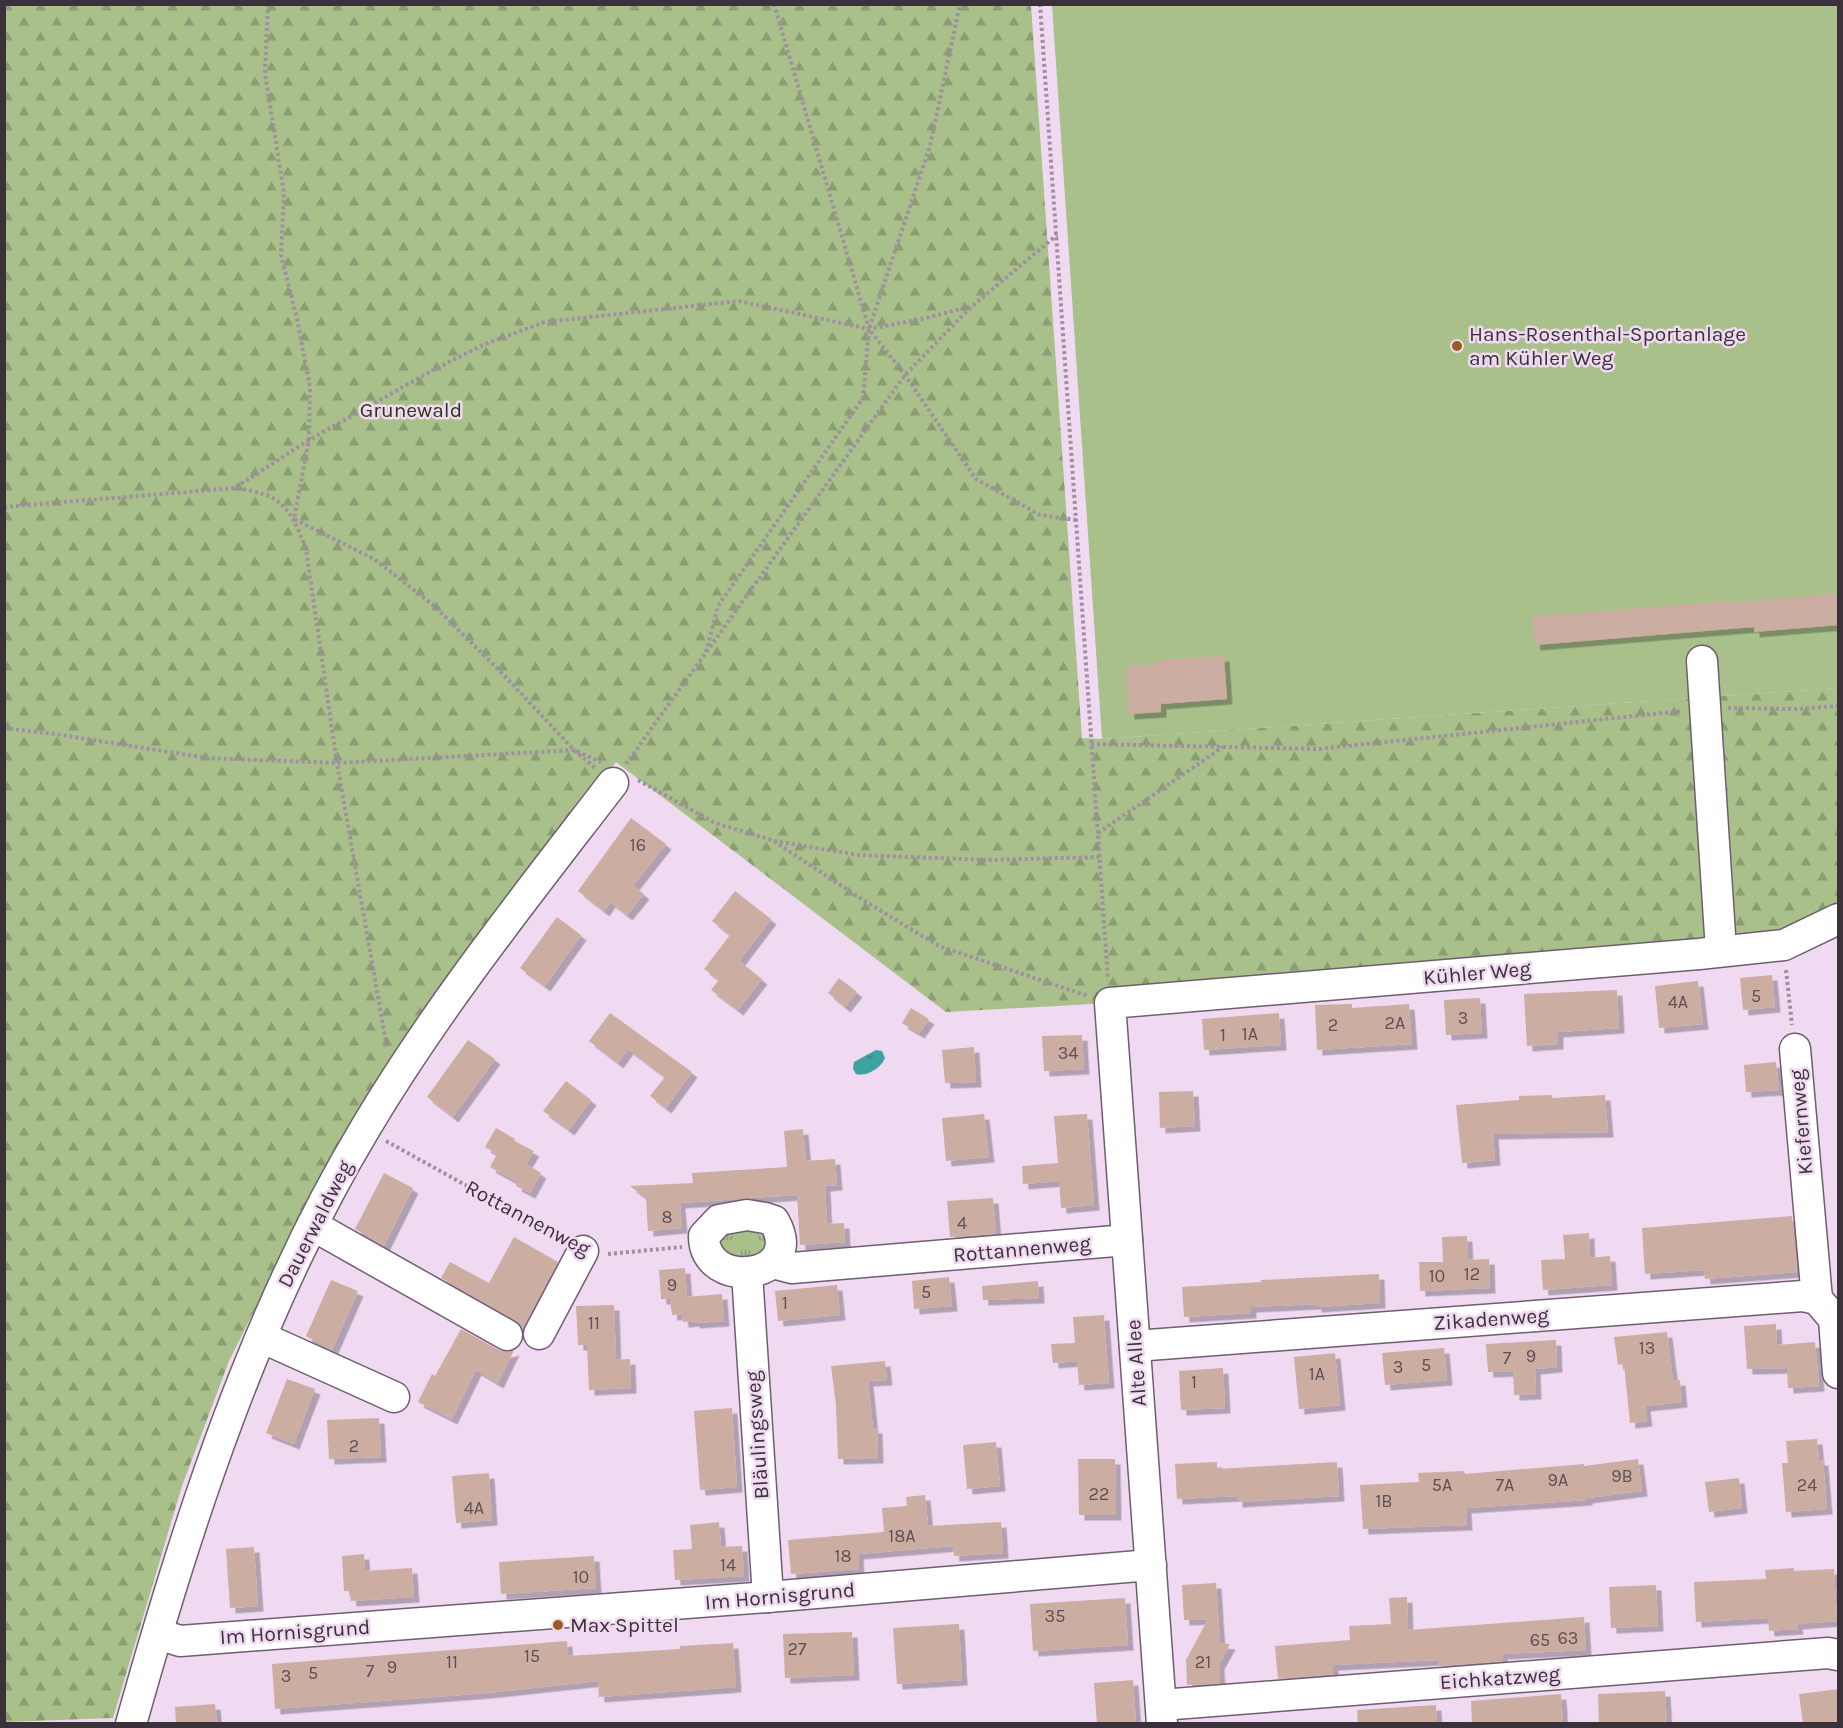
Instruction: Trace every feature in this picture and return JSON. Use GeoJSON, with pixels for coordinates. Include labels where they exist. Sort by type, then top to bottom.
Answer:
{"type":"FeatureCollection","features":[{"type":"Feature","properties":{"kind":"street"},"geometry":{"type":"LineString","coordinates":[[1702,661],[1721,950]]}},
{"type":"Feature","properties":{"kind":"street","name":"Dauerwaldweg"},"geometry":{"type":"LineString","coordinates":[[131,1724],[204,1486],[261,1337],[312,1225],[364,1129],[393,1083],[460,985],[617,777]]}},
{"type":"Feature","properties":{"kind":"street","name":"Kühler Weg"},"geometry":{"type":"LineString","coordinates":[[1110,1003],[1784,945],[1839,919]]}},
{"type":"Feature","properties":{"kind":"street","name":"Alte Allee"},"geometry":{"type":"LineString","coordinates":[[1110,1003],[1162,1714]]}},
{"type":"Feature","properties":{"kind":"street","name":"Kiefernweg"},"geometry":{"type":"LineString","coordinates":[[1795,1049],[1839,1373]]}},
{"type":"Feature","properties":{"kind":"street"},"geometry":{"type":"LineString","coordinates":[[747,1215],[774,1221],[781,1237],[781,1247],[760,1268],[725,1269],[713,1262],[704,1246],[704,1236],[719,1220],[747,1215]]}},
{"type":"Feature","properties":{"kind":"street"},"geometry":{"type":"LineString","coordinates":[[312,1225],[507,1335]]}},
{"type":"Feature","properties":{"kind":"street","name":"Rottannenweg"},"geometry":{"type":"LineString","coordinates":[[760,1268],[792,1268],[1127,1240]]}},
{"type":"Feature","properties":{"kind":"street"},"geometry":{"type":"LineString","coordinates":[[539,1334],[583,1251]]}},
{"type":"Feature","properties":{"kind":"street","name":"Bläulingsweg"},"geometry":{"type":"LineString","coordinates":[[760,1268],[768,1597]]}},
{"type":"Feature","properties":{"kind":"street","name":"Zikadenweg"},"geometry":{"type":"LineString","coordinates":[[1135,1346],[1803,1296],[1830,1312]]}},
{"type":"Feature","properties":{"kind":"street"},"geometry":{"type":"LineString","coordinates":[[261,1337],[394,1397]]}},
{"type":"Feature","properties":{"kind":"street","name":"Im Hornisgrund"},"geometry":{"type":"LineString","coordinates":[[158,1634],[180,1641],[768,1597],[1151,1565]]}},
{"type":"Feature","properties":{"kind":"street","name":"Eichkatzweg"},"geometry":{"type":"LineString","coordinates":[[1162,1714],[1828,1653],[1839,1654]]}},
{"type":"Feature","properties":{"kind":"path"},"geometry":{"type":"LineString","coordinates":[[268,4],[265,74],[284,194],[281,255],[297,319],[310,387],[309,440],[294,519]]}},
{"type":"Feature","properties":{"kind":"path"},"geometry":{"type":"LineString","coordinates":[[774,4],[869,329],[905,375],[976,479],[1040,515],[1076,520]]}},
{"type":"Feature","properties":{"kind":"path"},"geometry":{"type":"LineString","coordinates":[[704,657],[718,606],[863,398],[869,329],[930,146],[960,4]]}},
{"type":"Feature","properties":{"kind":"path"},"geometry":{"type":"LineString","coordinates":[[771,840],[939,946],[1110,1003],[1040,4]]}},
{"type":"Feature","properties":{"kind":"path"},"geometry":{"type":"LineString","coordinates":[[617,777],[905,375],[971,307],[1057,235]]}},
{"type":"Feature","properties":{"kind":"path"},"geometry":{"type":"LineString","coordinates":[[235,488],[309,440],[433,370],[485,344],[545,322],[739,301],[869,329],[971,307]]}},
{"type":"Feature","properties":{"kind":"path"},"geometry":{"type":"LineString","coordinates":[[4,507],[235,488],[258,491],[277,500],[294,519],[306,549],[337,763],[393,1083]]}},
{"type":"Feature","properties":{"kind":"path"},"geometry":{"type":"LineString","coordinates":[[294,519],[374,559],[432,604],[499,670],[574,750],[617,777],[715,824],[771,840],[858,855],[988,860],[1099,857]]}},
{"type":"Feature","properties":{"kind":"path"},"geometry":{"type":"LineString","coordinates":[[1091,744],[1319,749],[1705,708],[1798,709],[1839,706]]}},
{"type":"Feature","properties":{"kind":"path"},"geometry":{"type":"LineString","coordinates":[[4,728],[207,758],[337,763],[574,750],[617,777]]}},
{"type":"Feature","properties":{"kind":"path"},"geometry":{"type":"LineString","coordinates":[[1098,834],[1223,747]]}},
{"type":"Feature","properties":{"kind":"path","name":"Kiefernweg"},"geometry":{"type":"LineString","coordinates":[[1784,945],[1795,1049]]}},
{"type":"Feature","properties":{"kind":"path","name":"Rottannenweg"},"geometry":{"type":"LineString","coordinates":[[364,1129],[591,1255],[704,1246]]}},
{"type":"Feature","properties":{"kind":"green space","name":"Grunewald"},"geometry":{"type":"Polygon","coordinates":[[[4,5],[1031,5],[1082,738],[1102,739],[1838,688],[1838,919],[1784,945],[1110,1003],[946,1012],[616,762],[367,1098],[300,1219],[229,1361],[182,1486],[113,1718],[5,1722],[4,5]]]}},
{"type":"Feature","properties":{"kind":"green space","name":"Hans-Rosenthal-Sportanlage am Kühler Weg"},"geometry":{"type":"Polygon","coordinates":[[[1052,5],[1838,5],[1838,688],[1102,739],[1052,5]]]}},
{"type":"Feature","properties":{"kind":"green space"},"geometry":{"type":"Polygon","coordinates":[[[757,1229],[765,1234],[768,1253],[728,1264],[715,1239],[725,1231],[757,1229]]]}},
{"type":"Feature","properties":{"kind":"water"},"geometry":{"type":"Polygon","coordinates":[[[876,1050],[882,1051],[885,1058],[880,1065],[869,1073],[856,1074],[853,1069],[854,1062],[876,1050]]]}},
{"type":"Feature","properties":{"kind":"building"},"geometry":{"type":"Polygon","coordinates":[[[1839,593],[1839,625],[1754,632],[1754,627],[1535,645],[1532,617],[1839,593]]]}},
{"type":"Feature","properties":{"kind":"building"},"geometry":{"type":"Polygon","coordinates":[[[1224,656],[1227,699],[1161,704],[1161,712],[1129,714],[1126,666],[1158,664],[1158,660],[1224,656]]]}},
{"type":"Feature","properties":{"kind":"building"},"geometry":{"type":"Polygon","coordinates":[[[631,818],[666,844],[633,886],[644,894],[627,915],[610,902],[604,911],[578,891],[631,818]]]}},
{"type":"Feature","properties":{"kind":"building"},"geometry":{"type":"Polygon","coordinates":[[[735,891],[771,919],[739,961],[762,979],[738,1010],[711,990],[719,980],[704,969],[730,935],[712,921],[735,891]]]}},
{"type":"Feature","properties":{"kind":"building"},"geometry":{"type":"Polygon","coordinates":[[[557,917],[581,935],[545,986],[520,968],[557,917]]]}},
{"type":"Feature","properties":{"kind":"building"},"geometry":{"type":"Polygon","coordinates":[[[1772,975],[1775,1007],[1743,1010],[1740,978],[1772,975]]]}},
{"type":"Feature","properties":{"kind":"building"},"geometry":{"type":"Polygon","coordinates":[[[839,978],[857,992],[845,1007],[828,993],[839,978]]]}},
{"type":"Feature","properties":{"kind":"building"},"geometry":{"type":"Polygon","coordinates":[[[1698,981],[1703,1024],[1659,1028],[1655,986],[1698,981]]]}},
{"type":"Feature","properties":{"kind":"building"},"geometry":{"type":"Polygon","coordinates":[[[1617,990],[1619,1028],[1558,1032],[1558,1044],[1527,1046],[1524,994],[1617,990]]]}},
{"type":"Feature","properties":{"kind":"building"},"geometry":{"type":"Polygon","coordinates":[[[1480,998],[1482,1033],[1446,1035],[1444,1000],[1480,998]]]}},
{"type":"Feature","properties":{"kind":"building"},"geometry":{"type":"Polygon","coordinates":[[[1352,1004],[1352,1008],[1409,1004],[1412,1044],[1317,1050],[1315,1005],[1352,1004]]]}},
{"type":"Feature","properties":{"kind":"building"},"geometry":{"type":"Polygon","coordinates":[[[911,1008],[929,1019],[919,1033],[902,1023],[911,1008]]]}},
{"type":"Feature","properties":{"kind":"building"},"geometry":{"type":"Polygon","coordinates":[[[610,1013],[692,1072],[666,1108],[650,1096],[665,1077],[628,1049],[618,1063],[589,1041],[610,1013]]]}},
{"type":"Feature","properties":{"kind":"building"},"geometry":{"type":"Polygon","coordinates":[[[1279,1013],[1281,1045],[1204,1050],[1202,1019],[1279,1013]]]}},
{"type":"Feature","properties":{"kind":"building"},"geometry":{"type":"Polygon","coordinates":[[[1082,1035],[1084,1069],[1044,1071],[1042,1036],[1082,1035]]]}},
{"type":"Feature","properties":{"kind":"building"},"geometry":{"type":"Polygon","coordinates":[[[468,1040],[495,1059],[453,1117],[427,1097],[468,1040]]]}},
{"type":"Feature","properties":{"kind":"building"},"geometry":{"type":"Polygon","coordinates":[[[974,1047],[976,1082],[945,1083],[942,1050],[974,1047]]]}},
{"type":"Feature","properties":{"kind":"building"},"geometry":{"type":"Polygon","coordinates":[[[1776,1062],[1779,1090],[1746,1092],[1744,1065],[1776,1062]]]}},
{"type":"Feature","properties":{"kind":"building"},"geometry":{"type":"Polygon","coordinates":[[[566,1081],[591,1100],[569,1130],[543,1111],[566,1081]]]}},
{"type":"Feature","properties":{"kind":"building"},"geometry":{"type":"Polygon","coordinates":[[[1193,1091],[1195,1126],[1160,1128],[1159,1092],[1193,1091]]]}},
{"type":"Feature","properties":{"kind":"building"},"geometry":{"type":"Polygon","coordinates":[[[1552,1095],[1552,1098],[1605,1095],[1608,1132],[1493,1134],[1495,1160],[1462,1163],[1456,1105],[1519,1100],[1519,1096],[1552,1095]]]}},
{"type":"Feature","properties":{"kind":"building"},"geometry":{"type":"Polygon","coordinates":[[[984,1114],[989,1157],[946,1161],[942,1118],[984,1114]]]}},
{"type":"Feature","properties":{"kind":"building"},"geometry":{"type":"Polygon","coordinates":[[[1087,1114],[1094,1205],[1061,1208],[1059,1181],[1023,1184],[1022,1166],[1058,1163],[1054,1116],[1087,1114]]]}},
{"type":"Feature","properties":{"kind":"building"},"geometry":{"type":"Polygon","coordinates":[[[496,1128],[515,1139],[514,1141],[534,1151],[526,1164],[541,1173],[530,1193],[516,1186],[517,1182],[490,1167],[497,1154],[485,1147],[496,1128]]]}},
{"type":"Feature","properties":{"kind":"building"},"geometry":{"type":"Polygon","coordinates":[[[803,1129],[806,1161],[835,1159],[837,1185],[825,1186],[827,1224],[844,1223],[845,1242],[800,1245],[797,1195],[680,1203],[682,1228],[648,1231],[646,1198],[630,1186],[693,1183],[692,1173],[787,1167],[784,1131],[803,1129]]]}},
{"type":"Feature","properties":{"kind":"building"},"geometry":{"type":"Polygon","coordinates":[[[384,1173],[413,1188],[384,1246],[355,1229],[384,1173]]]}},
{"type":"Feature","properties":{"kind":"building"},"geometry":{"type":"Polygon","coordinates":[[[993,1198],[996,1234],[950,1237],[947,1201],[993,1198]]]}},
{"type":"Feature","properties":{"kind":"building"},"geometry":{"type":"Polygon","coordinates":[[[1792,1216],[1797,1272],[1705,1279],[1704,1270],[1645,1274],[1642,1228],[1792,1216]]]}},
{"type":"Feature","properties":{"kind":"building"},"geometry":{"type":"Polygon","coordinates":[[[1589,1233],[1590,1258],[1610,1256],[1612,1285],[1543,1290],[1541,1260],[1565,1259],[1563,1235],[1589,1233]]]}},
{"type":"Feature","properties":{"kind":"building"},"geometry":{"type":"Polygon","coordinates":[[[1467,1236],[1468,1260],[1489,1259],[1490,1288],[1420,1291],[1419,1262],[1443,1262],[1442,1237],[1467,1236]]]}},
{"type":"Feature","properties":{"kind":"building"},"geometry":{"type":"Polygon","coordinates":[[[514,1237],[558,1262],[523,1330],[515,1320],[441,1278],[450,1262],[489,1283],[514,1237]]]}},
{"type":"Feature","properties":{"kind":"building"},"geometry":{"type":"Polygon","coordinates":[[[685,1268],[687,1297],[722,1294],[724,1321],[683,1322],[682,1314],[672,1315],[670,1299],[661,1299],[659,1270],[685,1268]]]}},
{"type":"Feature","properties":{"kind":"building"},"geometry":{"type":"Polygon","coordinates":[[[1379,1274],[1380,1303],[1316,1307],[1316,1304],[1251,1307],[1251,1313],[1184,1317],[1182,1287],[1379,1274]]]}},
{"type":"Feature","properties":{"kind":"building"},"geometry":{"type":"Polygon","coordinates":[[[949,1277],[952,1306],[914,1309],[912,1281],[949,1277]]]}},
{"type":"Feature","properties":{"kind":"building"},"geometry":{"type":"Polygon","coordinates":[[[331,1280],[358,1291],[332,1350],[306,1336],[331,1280]]]}},
{"type":"Feature","properties":{"kind":"building"},"geometry":{"type":"Polygon","coordinates":[[[1038,1281],[1039,1298],[983,1300],[982,1286],[1038,1281]]]}},
{"type":"Feature","properties":{"kind":"building"},"geometry":{"type":"Polygon","coordinates":[[[837,1285],[840,1315],[778,1321],[775,1291],[837,1285]]]}},
{"type":"Feature","properties":{"kind":"building"},"geometry":{"type":"Polygon","coordinates":[[[614,1305],[616,1360],[630,1359],[631,1388],[589,1390],[587,1345],[578,1345],[576,1306],[614,1305]]]}},
{"type":"Feature","properties":{"kind":"building"},"geometry":{"type":"Polygon","coordinates":[[[1104,1315],[1109,1383],[1079,1385],[1077,1361],[1053,1363],[1051,1344],[1075,1343],[1073,1317],[1104,1315]]]}},
{"type":"Feature","properties":{"kind":"building"},"geometry":{"type":"Polygon","coordinates":[[[1776,1324],[1777,1345],[1815,1342],[1819,1386],[1788,1388],[1787,1368],[1747,1369],[1744,1326],[1776,1324]]]}},
{"type":"Feature","properties":{"kind":"building"},"geometry":{"type":"Polygon","coordinates":[[[461,1329],[499,1350],[507,1352],[514,1350],[498,1383],[476,1370],[452,1419],[418,1402],[432,1374],[435,1376],[461,1329]]]}},
{"type":"Feature","properties":{"kind":"building"},"geometry":{"type":"Polygon","coordinates":[[[1667,1332],[1673,1381],[1680,1380],[1682,1402],[1645,1406],[1647,1421],[1630,1423],[1624,1364],[1618,1365],[1614,1337],[1667,1332]]]}},
{"type":"Feature","properties":{"kind":"building"},"geometry":{"type":"Polygon","coordinates":[[[1556,1340],[1557,1367],[1535,1369],[1536,1394],[1514,1395],[1513,1371],[1488,1372],[1486,1344],[1556,1340]]]}},
{"type":"Feature","properties":{"kind":"building"},"geometry":{"type":"Polygon","coordinates":[[[1444,1348],[1447,1380],[1385,1385],[1382,1353],[1444,1348]]]}},
{"type":"Feature","properties":{"kind":"building"},"geometry":{"type":"Polygon","coordinates":[[[1335,1353],[1340,1405],[1299,1409],[1294,1357],[1335,1353]]]}},
{"type":"Feature","properties":{"kind":"building"},"geometry":{"type":"Polygon","coordinates":[[[885,1361],[887,1380],[868,1381],[873,1428],[877,1428],[878,1458],[838,1459],[836,1405],[831,1366],[885,1361]]]}},
{"type":"Feature","properties":{"kind":"building"},"geometry":{"type":"Polygon","coordinates":[[[1223,1368],[1225,1408],[1181,1410],[1179,1371],[1223,1368]]]}},
{"type":"Feature","properties":{"kind":"building"},"geometry":{"type":"Polygon","coordinates":[[[287,1379],[315,1389],[294,1444],[266,1433],[287,1379]]]}},
{"type":"Feature","properties":{"kind":"building"},"geometry":{"type":"Polygon","coordinates":[[[732,1408],[737,1487],[700,1490],[694,1411],[732,1408]]]}},
{"type":"Feature","properties":{"kind":"building"},"geometry":{"type":"Polygon","coordinates":[[[379,1418],[381,1457],[329,1459],[327,1420],[379,1418]]]}},
{"type":"Feature","properties":{"kind":"building"},"geometry":{"type":"Polygon","coordinates":[[[1817,1439],[1819,1460],[1823,1460],[1827,1509],[1786,1512],[1782,1463],[1788,1463],[1786,1441],[1817,1439]]]}},
{"type":"Feature","properties":{"kind":"building"},"geometry":{"type":"Polygon","coordinates":[[[996,1442],[1000,1486],[967,1489],[963,1445],[996,1442]]]}},
{"type":"Feature","properties":{"kind":"building"},"geometry":{"type":"Polygon","coordinates":[[[1078,1459],[1115,1459],[1116,1515],[1079,1515],[1078,1459]]]}},
{"type":"Feature","properties":{"kind":"building"},"geometry":{"type":"Polygon","coordinates":[[[1638,1459],[1642,1491],[1587,1498],[1587,1500],[1466,1508],[1467,1525],[1363,1529],[1360,1485],[1419,1482],[1418,1473],[1464,1471],[1465,1474],[1584,1464],[1584,1466],[1638,1459]]]}},
{"type":"Feature","properties":{"kind":"building"},"geometry":{"type":"Polygon","coordinates":[[[1217,1462],[1217,1469],[1337,1462],[1339,1496],[1237,1502],[1237,1496],[1177,1499],[1175,1464],[1217,1462]]]}},
{"type":"Feature","properties":{"kind":"building"},"geometry":{"type":"Polygon","coordinates":[[[489,1473],[492,1520],[456,1523],[452,1476],[489,1473]]]}},
{"type":"Feature","properties":{"kind":"building"},"geometry":{"type":"Polygon","coordinates":[[[1739,1478],[1742,1508],[1709,1512],[1705,1482],[1739,1478]]]}},
{"type":"Feature","properties":{"kind":"building"},"geometry":{"type":"Polygon","coordinates":[[[925,1495],[928,1526],[1001,1522],[1003,1553],[954,1556],[953,1546],[858,1554],[859,1569],[791,1574],[788,1540],[884,1532],[882,1508],[907,1506],[906,1497],[925,1495]]]}},
{"type":"Feature","properties":{"kind":"building"},"geometry":{"type":"Polygon","coordinates":[[[719,1522],[721,1547],[742,1546],[744,1576],[675,1580],[673,1550],[692,1549],[690,1525],[719,1522]]]}},
{"type":"Feature","properties":{"kind":"building"},"geometry":{"type":"Polygon","coordinates":[[[254,1547],[258,1606],[230,1608],[226,1549],[254,1547]]]}},
{"type":"Feature","properties":{"kind":"building"},"geometry":{"type":"Polygon","coordinates":[[[364,1554],[365,1571],[412,1568],[414,1597],[351,1601],[350,1591],[344,1591],[342,1556],[364,1554]]]}},
{"type":"Feature","properties":{"kind":"building"},"geometry":{"type":"Polygon","coordinates":[[[594,1556],[596,1588],[501,1594],[499,1562],[594,1556]]]}},
{"type":"Feature","properties":{"kind":"building"},"geometry":{"type":"Polygon","coordinates":[[[1794,1568],[1794,1571],[1834,1569],[1837,1621],[1797,1624],[1798,1629],[1769,1631],[1768,1618],[1696,1622],[1694,1582],[1766,1579],[1765,1570],[1794,1568]]]}},
{"type":"Feature","properties":{"kind":"building"},"geometry":{"type":"Polygon","coordinates":[[[1216,1583],[1220,1643],[1230,1644],[1219,1664],[1220,1683],[1187,1685],[1186,1660],[1208,1619],[1184,1620],[1182,1585],[1216,1583]]]}},
{"type":"Feature","properties":{"kind":"building"},"geometry":{"type":"Polygon","coordinates":[[[1656,1585],[1658,1626],[1611,1628],[1609,1587],[1656,1585]]]}},
{"type":"Feature","properties":{"kind":"building"},"geometry":{"type":"Polygon","coordinates":[[[1407,1597],[1408,1630],[1584,1617],[1586,1650],[1502,1654],[1503,1661],[1439,1666],[1438,1660],[1333,1665],[1333,1674],[1278,1679],[1275,1646],[1350,1640],[1349,1626],[1391,1624],[1389,1598],[1407,1597]]]}},
{"type":"Feature","properties":{"kind":"building"},"geometry":{"type":"Polygon","coordinates":[[[1125,1598],[1128,1645],[1033,1651],[1030,1604],[1125,1598]]]}},
{"type":"Feature","properties":{"kind":"building"},"geometry":{"type":"Polygon","coordinates":[[[959,1624],[962,1680],[897,1684],[893,1628],[959,1624]]]}},
{"type":"Feature","properties":{"kind":"building"},"geometry":{"type":"Polygon","coordinates":[[[852,1632],[854,1675],[785,1678],[783,1634],[852,1632]]]}},
{"type":"Feature","properties":{"kind":"building"},"geometry":{"type":"Polygon","coordinates":[[[567,1641],[568,1656],[680,1649],[680,1646],[733,1643],[736,1687],[599,1697],[598,1681],[487,1693],[275,1709],[272,1664],[567,1641]]]}},
{"type":"Feature","properties":{"kind":"building"},"geometry":{"type":"Polygon","coordinates":[[[1133,1680],[1136,1724],[1097,1724],[1094,1683],[1133,1680]]]}},
{"type":"Feature","properties":{"kind":"building"},"geometry":{"type":"Polygon","coordinates":[[[1839,1689],[1839,1724],[1803,1724],[1799,1694],[1839,1689]]]}},
{"type":"Feature","properties":{"kind":"building"},"geometry":{"type":"Polygon","coordinates":[[[1665,1691],[1667,1724],[1599,1724],[1598,1694],[1665,1691]]]}},
{"type":"Feature","properties":{"kind":"building"},"geometry":{"type":"Polygon","coordinates":[[[1561,1694],[1563,1724],[1472,1724],[1471,1701],[1561,1694]]]}},
{"type":"Feature","properties":{"kind":"building"},"geometry":{"type":"Polygon","coordinates":[[[215,1704],[217,1724],[176,1724],[175,1707],[215,1704]]]}},
{"type":"Feature","properties":{"kind":"building"},"geometry":{"type":"Polygon","coordinates":[[[1436,1705],[1437,1724],[1358,1724],[1357,1710],[1436,1705]]]}},
{"type":"Feature","properties":{"kind":"place","name":"Hans-Rosenthal-Sportanlage am Kühler Weg"},"geometry":{"type":"Point","coordinates":[1457,346]}},
{"type":"Feature","properties":{"kind":"place","name":"Max Spittel"},"geometry":{"type":"Point","coordinates":[558,1625]}}]}
